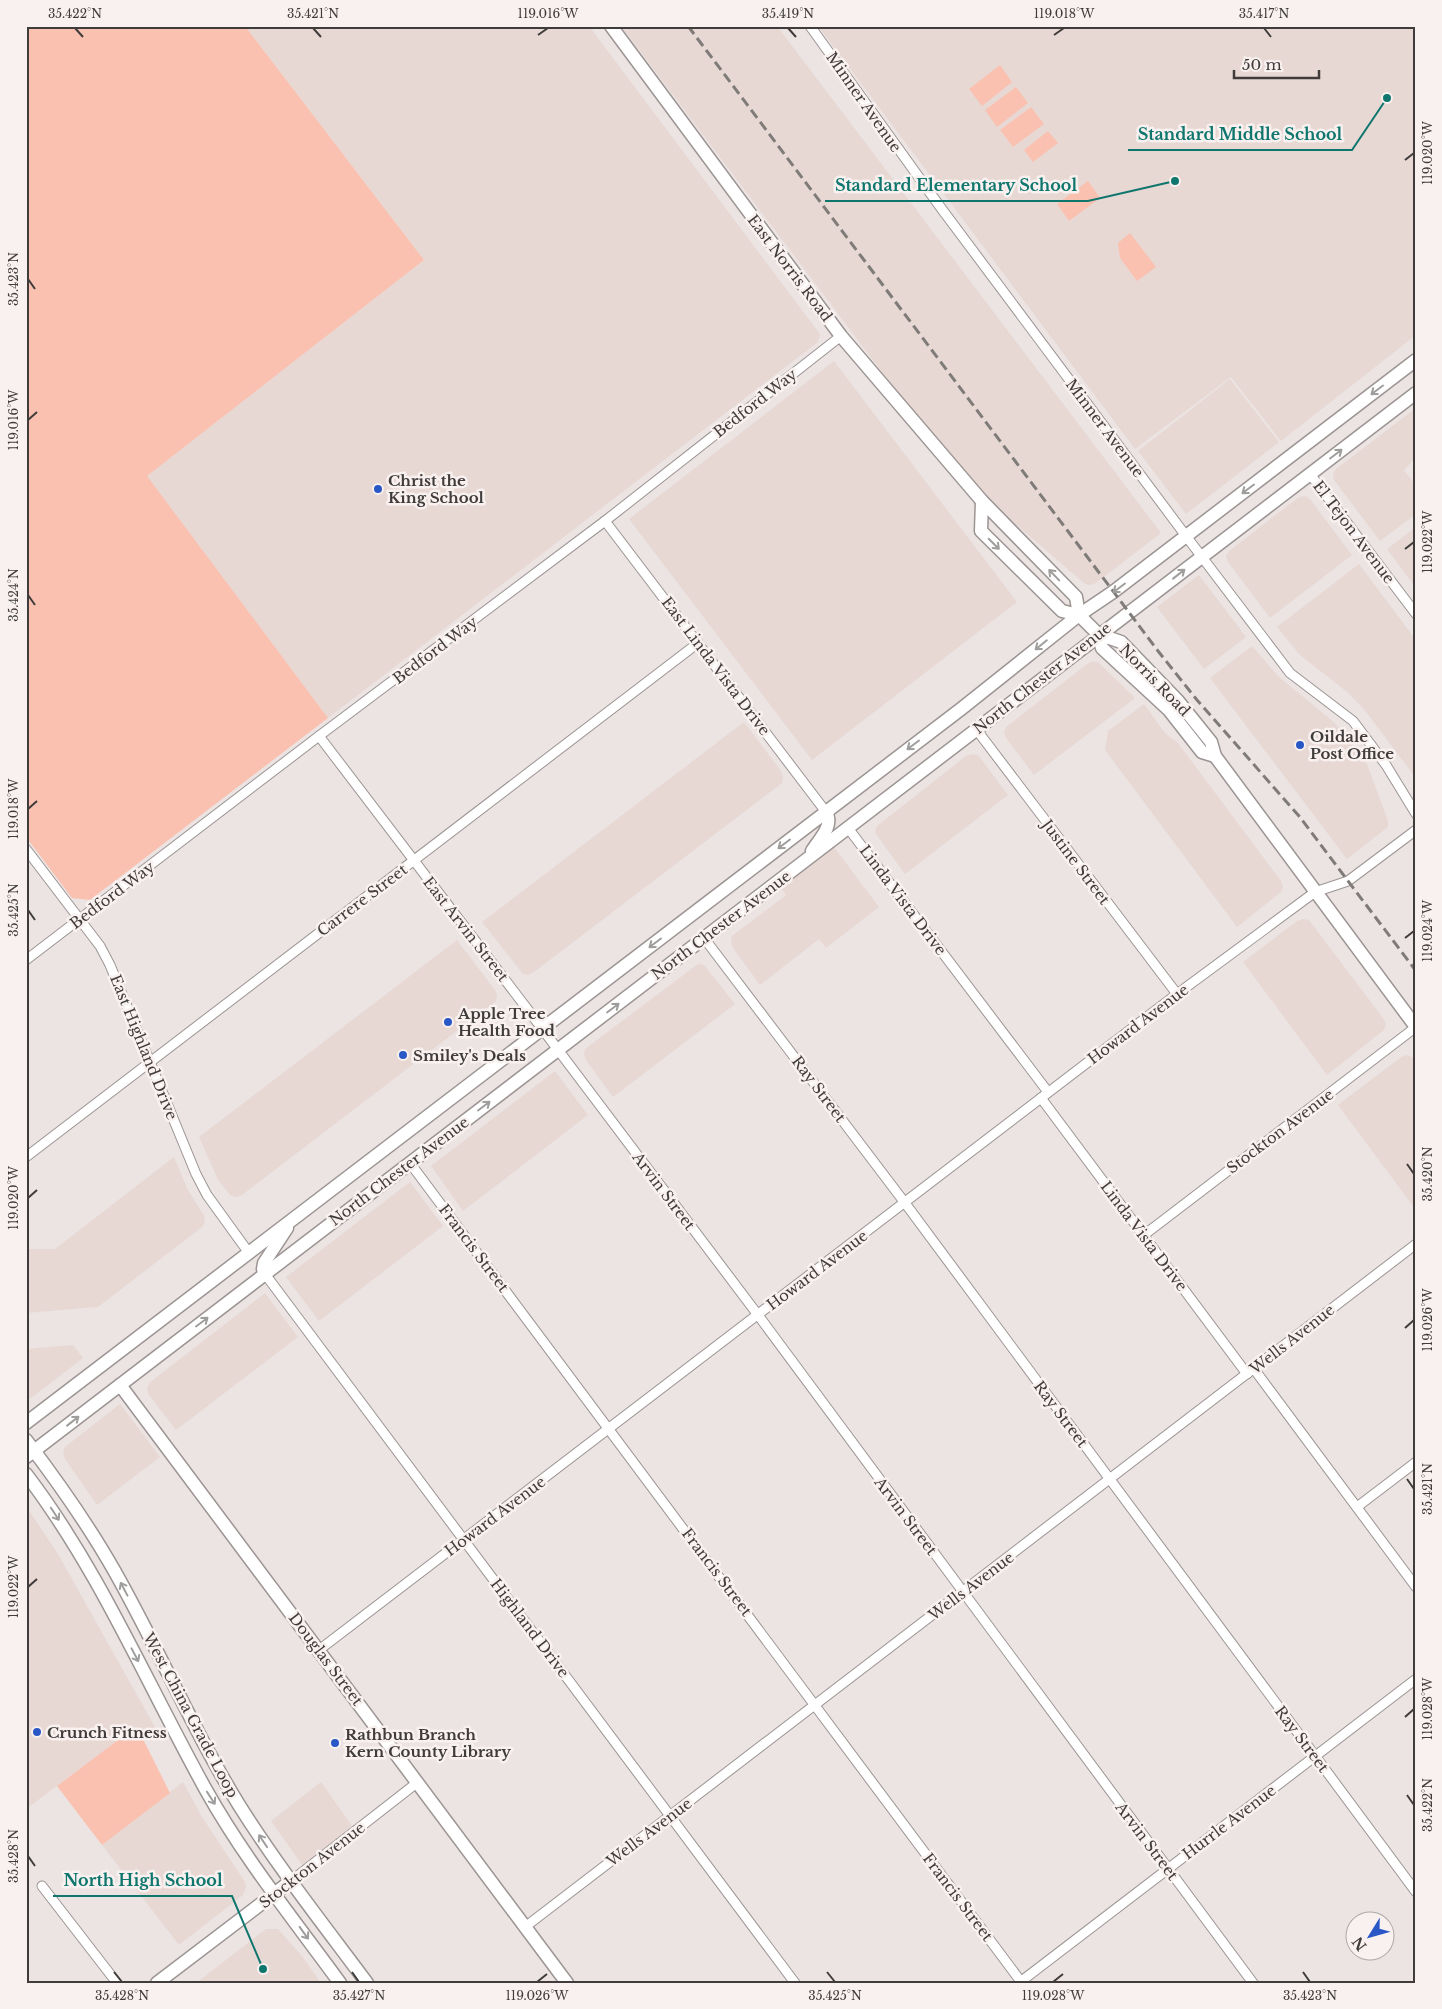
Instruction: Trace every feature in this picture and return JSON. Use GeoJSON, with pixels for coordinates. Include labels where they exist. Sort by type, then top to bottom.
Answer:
{"type":"FeatureCollection","features":[{"type":"Feature","properties":{"kind":"main road","name":"East Norris Road"},"geometry":{"type":"LineString","coordinates":[[611,26],[841,336],[982,501],[1076,597],[1079,615]]}},
{"type":"Feature","properties":{"kind":"main road","name":"North Chester Avenue"},"geometry":{"type":"LineString","coordinates":[[26,1423],[826,812],[1079,615],[1113,592],[1416,360]]}},
{"type":"Feature","properties":{"kind":"main road","name":"North Chester Avenue"},"geometry":{"type":"LineString","coordinates":[[30,1454],[848,828],[1098,634],[1416,393]]}},
{"type":"Feature","properties":{"kind":"main road","name":"East Norris Road"},"geometry":{"type":"LineString","coordinates":[[982,501],[980,531],[1062,611],[1079,615],[1098,634]]}},
{"type":"Feature","properties":{"kind":"main road","name":"Norris Road"},"geometry":{"type":"LineString","coordinates":[[1098,634],[1121,642],[1178,701],[1211,742],[1215,756],[1416,1027]]}},
{"type":"Feature","properties":{"kind":"main road"},"geometry":{"type":"LineString","coordinates":[[807,859],[830,824],[830,818],[826,812]]}},
{"type":"Feature","properties":{"kind":"main road"},"geometry":{"type":"LineString","coordinates":[[265,1274],[263,1269],[264,1263],[293,1220]]}},
{"type":"Feature","properties":{"kind":"main road","name":"Douglas Street"},"geometry":{"type":"LineString","coordinates":[[120,1384],[567,1983]]}},
{"type":"Feature","properties":{"kind":"main road","name":"West China Grade Loop"},"geometry":{"type":"LineString","coordinates":[[26,1440],[30,1454],[89,1530],[114,1570],[187,1710],[239,1804],[291,1881],[367,1983]]}},
{"type":"Feature","properties":{"kind":"main road","name":"West China Grade Loop"},"geometry":{"type":"LineString","coordinates":[[26,1474],[47,1501],[100,1587],[207,1791],[275,1894],[340,1983]]}},
{"type":"Feature","properties":{"kind":"main road"},"geometry":{"type":"LineString","coordinates":[[169,1718],[187,1710]]}},
{"type":"Feature","properties":{"kind":"main road","name":"Stockton Avenue"},"geometry":{"type":"LineString","coordinates":[[157,1983],[291,1881]]}},
{"type":"Feature","properties":{"kind":"street","name":"Minner Avenue"},"geometry":{"type":"LineString","coordinates":[[810,26],[941,208],[1201,557],[1290,673],[1353,721],[1386,765],[1416,814]]}},
{"type":"Feature","properties":{"kind":"street","name":"Bedford Way"},"geometry":{"type":"LineString","coordinates":[[26,960],[605,521],[841,336]]}},
{"type":"Feature","properties":{"kind":"street","name":"El Tejon Avenue"},"geometry":{"type":"LineString","coordinates":[[1310,474],[1416,614]]}},
{"type":"Feature","properties":{"kind":"street","name":"East Linda Vista Drive"},"geometry":{"type":"LineString","coordinates":[[605,521],[826,812]]}},
{"type":"Feature","properties":{"kind":"street","name":"Carrere Street"},"geometry":{"type":"LineString","coordinates":[[26,1157],[698,643]]}},
{"type":"Feature","properties":{"kind":"street","name":"Justine Street"},"geometry":{"type":"LineString","coordinates":[[976,729],[1177,994]]}},
{"type":"Feature","properties":{"kind":"street","name":"East Arvin Street"},"geometry":{"type":"LineString","coordinates":[[319,736],[557,1050]]}},
{"type":"Feature","properties":{"kind":"street","name":"Linda Vista Drive"},"geometry":{"type":"LineString","coordinates":[[848,828],[1045,1095],[1144,1235],[1357,1507],[1416,1587]]}},
{"type":"Feature","properties":{"kind":"street","name":"Howard Avenue"},"geometry":{"type":"LineString","coordinates":[[320,1650],[1177,994],[1315,892],[1348,881],[1414,834]]}},
{"type":"Feature","properties":{"kind":"street","name":"East Highland Drive"},"geometry":{"type":"LineString","coordinates":[[26,849],[100,946],[110,964],[196,1174],[208,1195],[249,1253]]}},
{"type":"Feature","properties":{"kind":"street","name":"Ray Street"},"geometry":{"type":"LineString","coordinates":[[704,938],[904,1203],[1416,1892]]}},
{"type":"Feature","properties":{"kind":"street","name":"Stockton Avenue"},"geometry":{"type":"LineString","coordinates":[[1144,1235],[1416,1027]]}},
{"type":"Feature","properties":{"kind":"street","name":"Arvin Street"},"geometry":{"type":"LineString","coordinates":[[557,1050],[758,1316],[1253,1983]]}},
{"type":"Feature","properties":{"kind":"street","name":"Francis Street"},"geometry":{"type":"LineString","coordinates":[[410,1163],[610,1428],[1020,1982]]}},
{"type":"Feature","properties":{"kind":"street","name":"Wells Avenue"},"geometry":{"type":"LineString","coordinates":[[525,1926],[1416,1244]]}},
{"type":"Feature","properties":{"kind":"street","name":"Highland Drive"},"geometry":{"type":"LineString","coordinates":[[265,1274],[795,1983]]}},
{"type":"Feature","properties":{"kind":"street"},"geometry":{"type":"LineString","coordinates":[[1357,1507],[1416,1462]]}},
{"type":"Feature","properties":{"kind":"street","name":"Hurrle Avenue"},"geometry":{"type":"LineString","coordinates":[[1020,1982],[1416,1680]]}},
{"type":"Feature","properties":{"kind":"street","name":"Stockton Avenue"},"geometry":{"type":"LineString","coordinates":[[291,1881],[418,1782]]}},
{"type":"Feature","properties":{"kind":"street"},"geometry":{"type":"LineString","coordinates":[[42,1886],[116,1983]]}},
{"type":"Feature","properties":{"kind":"shaded area"},"geometry":{"type":"Polygon","coordinates":[[[26,26],[245,26],[424,260],[147,476],[328,718],[90,900],[72,898],[26,837],[26,26]]]}},
{"type":"Feature","properties":{"kind":"shaded area"},"geometry":{"type":"Polygon","coordinates":[[[245,26],[589,26],[820,334],[818,342],[328,718],[146,476],[424,260],[245,26]]]}},
{"type":"Feature","properties":{"kind":"shaded area"},"geometry":{"type":"Polygon","coordinates":[[[621,26],[777,26],[1161,533],[1096,583],[1085,584],[961,477],[621,26]]]}},
{"type":"Feature","properties":{"kind":"shaded area"},"geometry":{"type":"Polygon","coordinates":[[[818,26],[1416,26],[1416,335],[1281,441],[1231,377],[1135,449],[818,26]]]}},
{"type":"Feature","properties":{"kind":"shaded area"},"geometry":{"type":"Polygon","coordinates":[[[1000,65],[1012,82],[982,106],[969,89],[1000,65]]]}},
{"type":"Feature","properties":{"kind":"shaded area"},"geometry":{"type":"Polygon","coordinates":[[[1016,87],[1028,103],[997,127],[985,110],[1016,87]]]}},
{"type":"Feature","properties":{"kind":"shaded area"},"geometry":{"type":"Polygon","coordinates":[[[1031,107],[1044,124],[1013,147],[1000,130],[1031,107]]]}},
{"type":"Feature","properties":{"kind":"shaded area"},"geometry":{"type":"Polygon","coordinates":[[[1048,131],[1058,143],[1033,162],[1024,150],[1048,131]]]}},
{"type":"Feature","properties":{"kind":"shaded area"},"geometry":{"type":"Polygon","coordinates":[[[1088,181],[1100,198],[1069,221],[1057,204],[1088,181]]]}},
{"type":"Feature","properties":{"kind":"shaded area"},"geometry":{"type":"Polygon","coordinates":[[[1130,233],[1156,267],[1137,281],[1120,258],[1118,243],[1130,233]]]}},
{"type":"Feature","properties":{"kind":"shaded area"},"geometry":{"type":"Polygon","coordinates":[[[834,361],[1017,602],[812,760],[629,519],[834,361]]]}},
{"type":"Feature","properties":{"kind":"shaded area"},"geometry":{"type":"Polygon","coordinates":[[[1230,379],[1279,442],[1186,514],[1138,451],[1230,379]]]}},
{"type":"Feature","properties":{"kind":"shaded area"},"geometry":{"type":"Polygon","coordinates":[[[1416,408],[1416,457],[1404,470],[1416,486],[1416,514],[1380,541],[1334,480],[1333,474],[1336,469],[1416,408]]]}},
{"type":"Feature","properties":{"kind":"shaded area"},"geometry":{"type":"Polygon","coordinates":[[[1305,496],[1310,499],[1352,555],[1270,618],[1228,562],[1226,556],[1229,551],[1299,497],[1305,496]]]}},
{"type":"Feature","properties":{"kind":"shaded area"},"geometry":{"type":"Polygon","coordinates":[[[1416,527],[1416,588],[1387,549],[1416,527]]]}},
{"type":"Feature","properties":{"kind":"shaded area"},"geometry":{"type":"Polygon","coordinates":[[[1359,564],[1416,640],[1416,778],[1363,708],[1347,692],[1300,655],[1277,627],[1359,564]]]}},
{"type":"Feature","properties":{"kind":"shaded area"},"geometry":{"type":"Polygon","coordinates":[[[1199,575],[1246,637],[1204,669],[1157,607],[1199,575]]]}},
{"type":"Feature","properties":{"kind":"shaded area"},"geometry":{"type":"Polygon","coordinates":[[[1252,646],[1279,677],[1335,723],[1367,764],[1388,821],[1388,827],[1347,859],[1210,678],[1252,646]]]}},
{"type":"Feature","properties":{"kind":"shaded area"},"geometry":{"type":"Polygon","coordinates":[[[1093,661],[1099,663],[1135,698],[1034,775],[1006,738],[1004,733],[1006,727],[1093,661]]]}},
{"type":"Feature","properties":{"kind":"shaded area"},"geometry":{"type":"Polygon","coordinates":[[[1144,704],[1165,733],[1178,743],[1281,881],[1283,887],[1281,892],[1237,927],[1105,750],[1108,731],[1144,704]]]}},
{"type":"Feature","properties":{"kind":"shaded area"},"geometry":{"type":"Polygon","coordinates":[[[744,722],[781,771],[782,783],[534,972],[529,975],[523,974],[482,922],[744,722]]]}},
{"type":"Feature","properties":{"kind":"shaded area"},"geometry":{"type":"Polygon","coordinates":[[[978,755],[1008,795],[905,874],[878,837],[875,831],[877,826],[966,756],[978,755]]]}},
{"type":"Feature","properties":{"kind":"shaded area"},"geometry":{"type":"Polygon","coordinates":[[[831,843],[879,907],[826,948],[819,939],[760,985],[733,948],[732,936],[786,895],[778,884],[831,843]]]}},
{"type":"Feature","properties":{"kind":"shaded area"},"geometry":{"type":"Polygon","coordinates":[[[1309,920],[1386,1024],[1384,1030],[1327,1075],[1243,962],[1297,921],[1309,920]]]}},
{"type":"Feature","properties":{"kind":"shaded area"},"geometry":{"type":"Polygon","coordinates":[[[457,940],[495,990],[497,995],[496,1001],[242,1195],[237,1197],[231,1196],[218,1180],[199,1137],[457,940]]]}},
{"type":"Feature","properties":{"kind":"shaded area"},"geometry":{"type":"Polygon","coordinates":[[[698,964],[704,965],[735,1004],[613,1097],[586,1060],[585,1049],[698,964]]]}},
{"type":"Feature","properties":{"kind":"shaded area"},"geometry":{"type":"Polygon","coordinates":[[[1406,1055],[1412,1057],[1416,1062],[1416,1210],[1338,1105],[1406,1055]]]}},
{"type":"Feature","properties":{"kind":"shaded area"},"geometry":{"type":"Polygon","coordinates":[[[555,1071],[588,1115],[463,1211],[431,1166],[555,1071]]]}},
{"type":"Feature","properties":{"kind":"shaded area"},"geometry":{"type":"Polygon","coordinates":[[[174,1157],[188,1190],[204,1216],[205,1222],[202,1227],[98,1307],[26,1313],[26,1249],[55,1249],[174,1157]]]}},
{"type":"Feature","properties":{"kind":"shaded area"},"geometry":{"type":"Polygon","coordinates":[[[410,1182],[443,1226],[319,1321],[286,1277],[410,1182]]]}},
{"type":"Feature","properties":{"kind":"shaded area"},"geometry":{"type":"Polygon","coordinates":[[[265,1293],[298,1337],[176,1430],[149,1395],[147,1389],[149,1383],[265,1293]]]}},
{"type":"Feature","properties":{"kind":"shaded area"},"geometry":{"type":"Polygon","coordinates":[[[73,1345],[83,1358],[26,1400],[26,1349],[73,1345]]]}},
{"type":"Feature","properties":{"kind":"shaded area"},"geometry":{"type":"Polygon","coordinates":[[[120,1404],[160,1457],[97,1505],[65,1459],[63,1453],[65,1447],[120,1404]]]}},
{"type":"Feature","properties":{"kind":"shaded area"},"geometry":{"type":"Polygon","coordinates":[[[26,1506],[58,1554],[156,1729],[122,1737],[26,1809],[26,1506]]]}},
{"type":"Feature","properties":{"kind":"shaded area"},"geometry":{"type":"Polygon","coordinates":[[[140,1733],[170,1793],[102,1845],[57,1786],[122,1737],[140,1733]]]}},
{"type":"Feature","properties":{"kind":"shaded area"},"geometry":{"type":"Polygon","coordinates":[[[183,1782],[202,1817],[245,1882],[246,1887],[243,1895],[179,1945],[102,1845],[183,1782]]]}},
{"type":"Feature","properties":{"kind":"shaded area"},"geometry":{"type":"Polygon","coordinates":[[[321,1782],[352,1826],[303,1866],[271,1821],[321,1782]]]}},
{"type":"Feature","properties":{"kind":"shaded area"},"geometry":{"type":"Polygon","coordinates":[[[266,1929],[278,1929],[302,1956],[321,1983],[196,1983],[266,1929]]]}},
{"type":"Feature","properties":{"kind":"railway"},"geometry":{"type":"LineString","coordinates":[[688,26],[1158,651],[1197,700],[1299,816],[1416,971]]}},
{"type":"Feature","properties":{"kind":"place","name":"Standard Middle School"},"geometry":{"type":"Point","coordinates":[1387,98]}},
{"type":"Feature","properties":{"kind":"place","name":"Standard Elementary School"},"geometry":{"type":"Point","coordinates":[1175,181]}},
{"type":"Feature","properties":{"kind":"place","name":"Christ the King School"},"geometry":{"type":"Point","coordinates":[378,489]}},
{"type":"Feature","properties":{"kind":"place","name":"Oildale Post Office"},"geometry":{"type":"Point","coordinates":[1300,745]}},
{"type":"Feature","properties":{"kind":"place","name":"Apple Tree Health Food"},"geometry":{"type":"Point","coordinates":[448,1022]}},
{"type":"Feature","properties":{"kind":"place","name":"Smiley's Deals"},"geometry":{"type":"Point","coordinates":[403,1055]}},
{"type":"Feature","properties":{"kind":"place","name":"Crunch Fitness"},"geometry":{"type":"Point","coordinates":[37,1732]}},
{"type":"Feature","properties":{"kind":"place","name":"Rathbun Branch Kern County Library"},"geometry":{"type":"Point","coordinates":[335,1743]}},
{"type":"Feature","properties":{"kind":"place","name":"North High School"},"geometry":{"type":"Point","coordinates":[263,1969]}}]}
